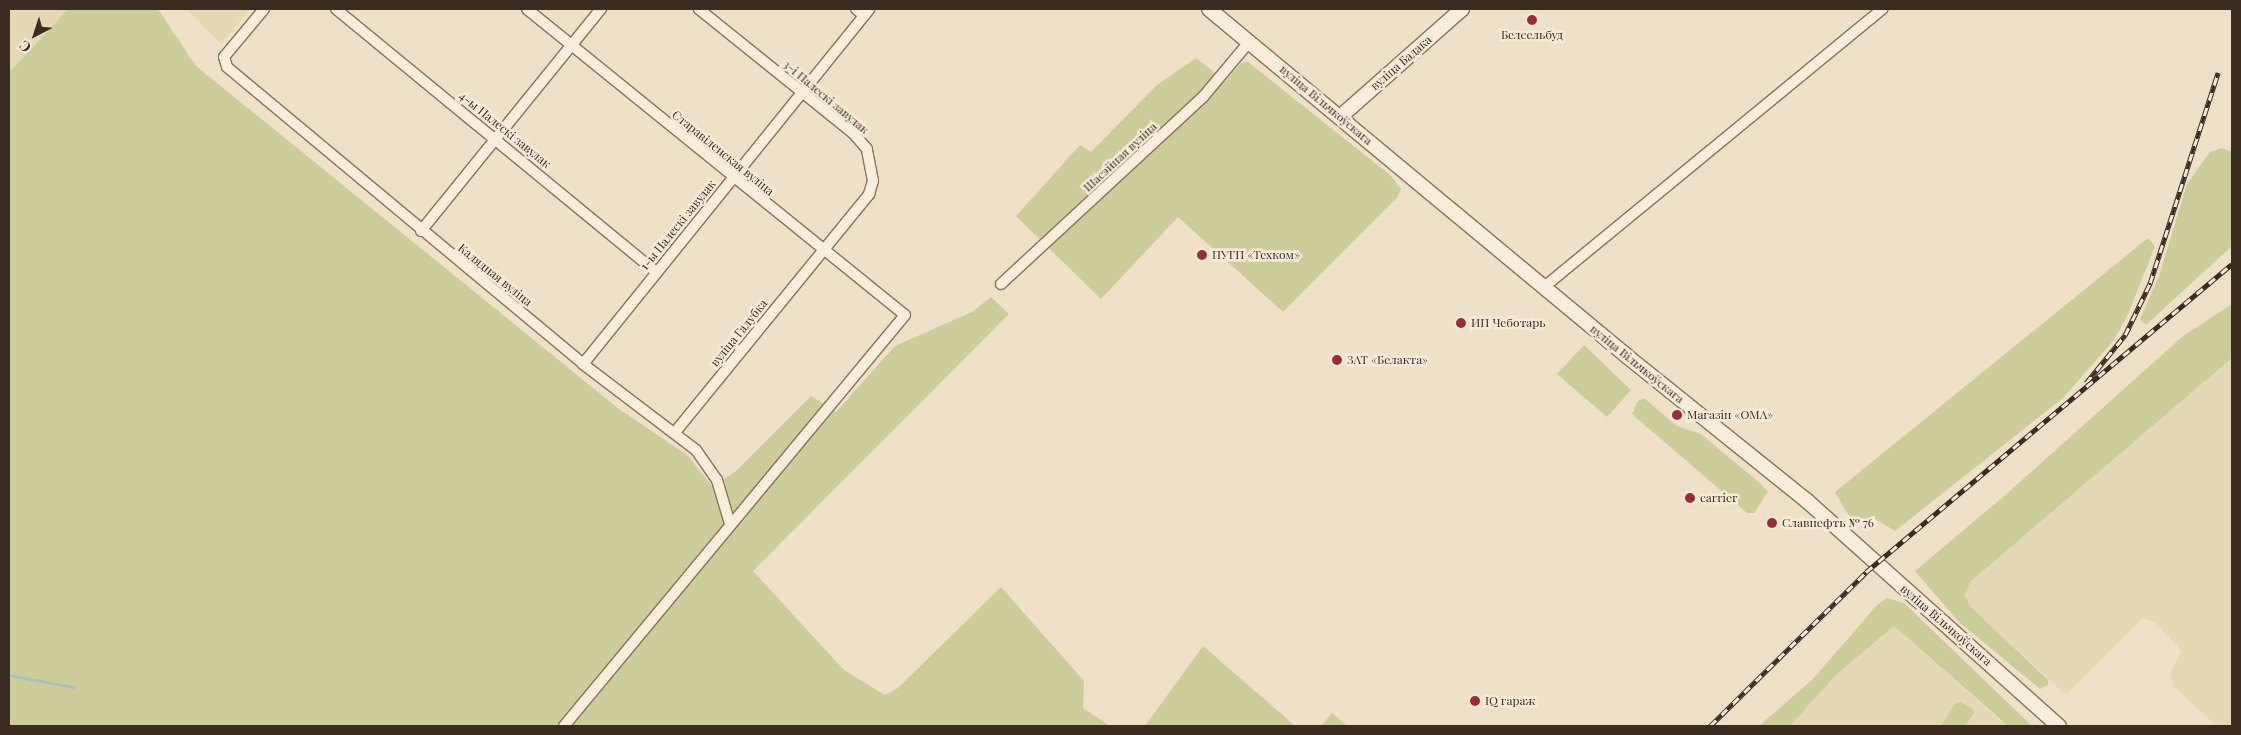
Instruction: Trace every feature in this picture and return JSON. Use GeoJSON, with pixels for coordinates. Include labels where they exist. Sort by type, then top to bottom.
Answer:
{"type":"FeatureCollection","features":[{"type":"Feature","properties":{"kind":"main road","name":"вуліца Вільчкоўскага"},"geometry":{"type":"LineString","coordinates":[[1209,9],[1544,287],[1807,500],[2058,726]]}},
{"type":"Feature","properties":{"kind":"main road","name":"вуліца Бадака"},"geometry":{"type":"LineString","coordinates":[[1340,117],[1462,9]]}},
{"type":"Feature","properties":{"kind":"street","name":"Калядная вуліца"},"geometry":{"type":"LineString","coordinates":[[264,9],[224,58],[228,67],[583,364],[661,425],[676,431],[696,450],[717,480],[730,524]]}},
{"type":"Feature","properties":{"kind":"street","name":"4-ы Палескі завулак"},"geometry":{"type":"LineString","coordinates":[[336,9],[496,138],[656,272]]}},
{"type":"Feature","properties":{"kind":"street","name":"Старавіленская вуліца"},"geometry":{"type":"LineString","coordinates":[[527,9],[905,315],[730,524]]}},
{"type":"Feature","properties":{"kind":"street"},"geometry":{"type":"LineString","coordinates":[[421,230],[602,9]]}},
{"type":"Feature","properties":{"kind":"street","name":"3-і Палескі завулак"},"geometry":{"type":"LineString","coordinates":[[699,9],[803,91],[853,133],[867,149],[872,164],[873,181],[869,194],[822,249]]}},
{"type":"Feature","properties":{"kind":"street"},"geometry":{"type":"LineString","coordinates":[[1544,287],[1882,9]]}},
{"type":"Feature","properties":{"kind":"street","name":"1-ы Палескі завулак"},"geometry":{"type":"LineString","coordinates":[[583,364],[803,91],[863,11]]}},
{"type":"Feature","properties":{"kind":"street","name":"Шасэйная вуліца"},"geometry":{"type":"LineString","coordinates":[[1000,284],[1203,97],[1249,42]]}},
{"type":"Feature","properties":{"kind":"street","name":"вуліца Галубка"},"geometry":{"type":"LineString","coordinates":[[676,431],[822,249]]}},
{"type":"Feature","properties":{"kind":"street"},"geometry":{"type":"LineString","coordinates":[[564,726],[730,524]]}},
{"type":"Feature","properties":{"kind":"shaded area"},"geometry":{"type":"Polygon","coordinates":[[[9,9],[68,9],[9,73],[9,9]]]}},
{"type":"Feature","properties":{"kind":"shaded area"},"geometry":{"type":"Polygon","coordinates":[[[187,9],[250,9],[221,44],[187,9]]]}},
{"type":"Feature","properties":{"kind":"shaded area"},"geometry":{"type":"Polygon","coordinates":[[[2232,358],[2232,726],[2217,726],[2174,687],[2170,673],[2182,651],[2154,622],[2143,618],[2066,695],[1970,606],[1965,595],[1970,582],[2232,358]]]}},
{"type":"Feature","properties":{"kind":"shaded area"},"geometry":{"type":"Polygon","coordinates":[[[1894,626],[2008,726],[1790,726],[1836,675],[1894,626]]]}},
{"type":"Feature","properties":{"kind":"green space"},"geometry":{"type":"Polygon","coordinates":[[[68,9],[158,9],[196,66],[619,409],[687,455],[713,487],[736,471],[811,396],[836,412],[895,346],[972,312],[991,297],[1009,314],[753,571],[844,670],[885,695],[898,688],[1001,587],[1084,681],[1083,708],[1110,726],[9,726],[9,73],[68,9]]]}},
{"type":"Feature","properties":{"kind":"green space"},"geometry":{"type":"Polygon","coordinates":[[[1196,58],[1225,81],[1241,63],[1248,62],[1390,175],[1401,189],[1397,198],[1283,312],[1178,217],[1101,299],[1016,216],[1080,145],[1091,152],[1157,85],[1196,58]]]}},
{"type":"Feature","properties":{"kind":"green space"},"geometry":{"type":"Polygon","coordinates":[[[2221,148],[2232,152],[2232,246],[2147,324],[2143,323],[2140,319],[2159,276],[2187,184],[2210,152],[2221,148]]]}},
{"type":"Feature","properties":{"kind":"green space"},"geometry":{"type":"Polygon","coordinates":[[[2148,238],[2155,246],[2128,314],[2114,340],[2063,398],[1895,531],[1875,519],[1856,520],[1847,513],[1835,492],[2148,238]]]}},
{"type":"Feature","properties":{"kind":"green space"},"geometry":{"type":"Polygon","coordinates":[[[2232,304],[2232,358],[1970,582],[1965,595],[1970,606],[2048,680],[2048,685],[2040,689],[1959,622],[1915,571],[2002,498],[2183,336],[2232,304]]]}},
{"type":"Feature","properties":{"kind":"green space"},"geometry":{"type":"Polygon","coordinates":[[[1584,345],[1631,390],[1607,417],[1557,374],[1584,345]]]}},
{"type":"Feature","properties":{"kind":"green space"},"geometry":{"type":"Polygon","coordinates":[[[1644,398],[1677,426],[1701,434],[1761,484],[1768,492],[1754,513],[1747,513],[1632,414],[1638,401],[1644,398]]]}},
{"type":"Feature","properties":{"kind":"green space"},"geometry":{"type":"Polygon","coordinates":[[[1887,598],[1904,603],[2032,726],[2008,726],[1894,626],[1836,675],[1790,726],[1759,726],[1813,679],[1878,604],[1887,598]]]}},
{"type":"Feature","properties":{"kind":"green space"},"geometry":{"type":"Polygon","coordinates":[[[1203,646],[1262,697],[1295,726],[1145,726],[1203,646]]]}},
{"type":"Feature","properties":{"kind":"green space"},"geometry":{"type":"Polygon","coordinates":[[[1960,702],[1972,708],[1974,713],[1965,726],[1941,726],[1955,704],[1960,702]]]}},
{"type":"Feature","properties":{"kind":"green space"},"geometry":{"type":"Polygon","coordinates":[[[1332,713],[1347,726],[1321,726],[1332,713]]]}},
{"type":"Feature","properties":{"kind":"waterway"},"geometry":{"type":"LineString","coordinates":[[9,675],[74,687]]}},
{"type":"Feature","properties":{"kind":"railway"},"geometry":{"type":"LineString","coordinates":[[2086,383],[2125,335],[2150,283],[2218,73]]}},
{"type":"Feature","properties":{"kind":"railway"},"geometry":{"type":"LineString","coordinates":[[1710,726],[1866,572],[2232,264]]}},
{"type":"Feature","properties":{"kind":"place","name":"Белсельбуд"},"geometry":{"type":"Point","coordinates":[1532,20]}},
{"type":"Feature","properties":{"kind":"place","name":"ПУГП «Техком»"},"geometry":{"type":"Point","coordinates":[1202,255]}},
{"type":"Feature","properties":{"kind":"place","name":"ИП Чеботарь"},"geometry":{"type":"Point","coordinates":[1461,323]}},
{"type":"Feature","properties":{"kind":"place","name":"ЗАТ «Белакта»"},"geometry":{"type":"Point","coordinates":[1337,360]}},
{"type":"Feature","properties":{"kind":"place","name":"Магазін «ОМА»"},"geometry":{"type":"Point","coordinates":[1677,415]}},
{"type":"Feature","properties":{"kind":"place","name":"carrier"},"geometry":{"type":"Point","coordinates":[1690,498]}},
{"type":"Feature","properties":{"kind":"place","name":"Славнефть № 76"},"geometry":{"type":"Point","coordinates":[1772,523]}},
{"type":"Feature","properties":{"kind":"place","name":"IQ гараж"},"geometry":{"type":"Point","coordinates":[1475,701]}}]}
